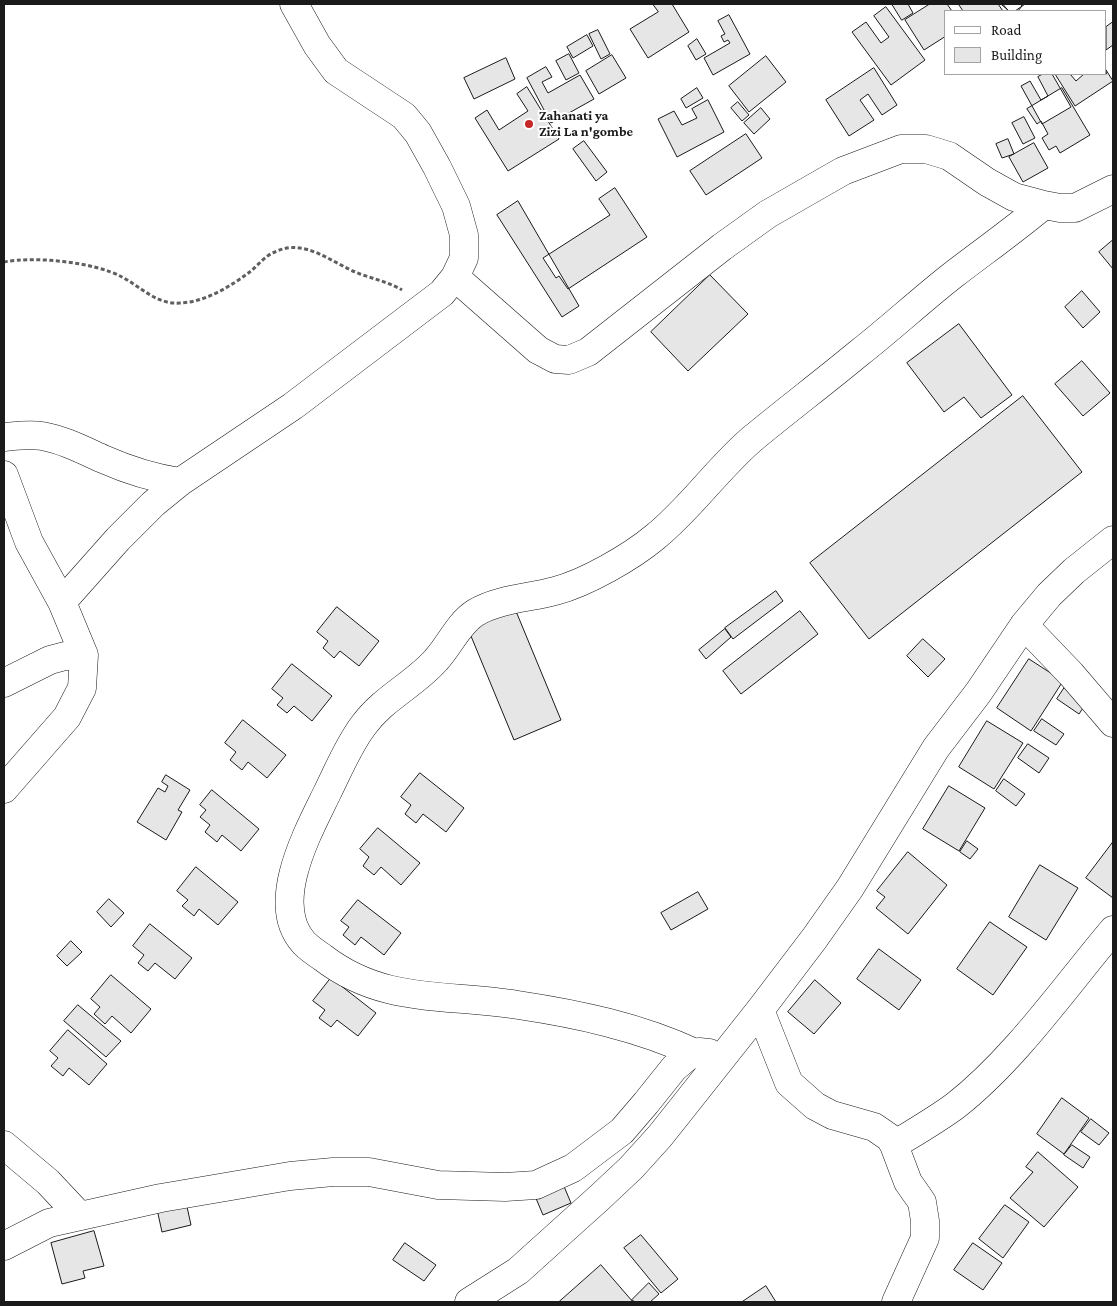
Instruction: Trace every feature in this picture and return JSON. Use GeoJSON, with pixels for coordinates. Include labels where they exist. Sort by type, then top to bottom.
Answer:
{"type":"FeatureCollection","features":[{"type":"Feature","properties":{"kind":"street"},"geometry":{"type":"LineString","coordinates":[[62,602],[118,539],[153,504],[180,482],[293,406],[442,293],[455,277],[464,258],[464,235],[456,206],[418,133],[404,116],[336,71],[317,45],[294,4]]}},
{"type":"Feature","properties":{"kind":"street"},"geometry":{"type":"LineString","coordinates":[[455,277],[538,350],[555,359],[569,360],[588,352],[722,247],[768,214],[843,171],[901,149],[926,149],[949,156],[987,182],[1014,197],[1044,206],[1075,208],[1113,189]]}},
{"type":"Feature","properties":{"kind":"street"},"geometry":{"type":"LineString","coordinates":[[694,1053],[666,1040],[581,1017],[515,1004],[409,995],[371,986],[352,977],[330,964],[304,943],[292,925],[290,896],[295,869],[308,834],[337,772],[361,728],[379,707],[438,658],[470,616],[483,609],[504,602],[559,591],[571,586],[597,573],[651,540],[677,519],[727,464],[752,440],[953,275],[1044,206]]}},
{"type":"Feature","properties":{"kind":"street"},"geometry":{"type":"LineString","coordinates":[[4,437],[42,436],[72,445],[132,471],[156,479],[180,482]]}},
{"type":"Feature","properties":{"kind":"street"},"geometry":{"type":"LineString","coordinates":[[4,475],[29,542],[62,602],[84,655],[82,688],[67,716],[4,789]]}},
{"type":"Feature","properties":{"kind":"street"},"geometry":{"type":"LineString","coordinates":[[475,1301],[518,1271],[631,1168],[660,1136],[725,1056],[850,888],[936,748],[978,693],[1024,625],[1049,596],[1074,572],[1113,540]]}},
{"type":"Feature","properties":{"kind":"street"},"geometry":{"type":"LineString","coordinates":[[1024,625],[1072,674],[1113,723]]}},
{"type":"Feature","properties":{"kind":"street"},"geometry":{"type":"LineString","coordinates":[[4,683],[50,660],[65,656],[84,655]]}},
{"type":"Feature","properties":{"kind":"street"},"geometry":{"type":"LineString","coordinates":[[894,1145],[955,1106],[989,1075],[1048,1009],[1113,930]]}},
{"type":"Feature","properties":{"kind":"street"},"geometry":{"type":"LineString","coordinates":[[760,1010],[789,1083],[815,1106],[832,1115],[874,1127],[890,1138],[908,1182],[922,1202],[925,1238],[896,1302]]}},
{"type":"Feature","properties":{"kind":"street"},"geometry":{"type":"LineString","coordinates":[[4,1246],[49,1223],[79,1215],[161,1198],[290,1176],[333,1172],[369,1172],[438,1185],[505,1187],[536,1185],[574,1168],[605,1146],[622,1131],[674,1068],[688,1056],[699,1052],[725,1056]]}},
{"type":"Feature","properties":{"kind":"street"},"geometry":{"type":"LineString","coordinates":[[4,1145],[48,1182],[79,1215]]}},
{"type":"Feature","properties":{"kind":"path"},"geometry":{"type":"LineString","coordinates":[[4,262],[44,260],[101,270],[121,276],[161,301],[179,304],[215,294],[242,277],[274,252],[292,248],[321,254],[359,274],[394,285],[427,304]]}},
{"type":"Feature","properties":{"kind":"building"},"geometry":{"type":"Polygon","coordinates":[[[653,4],[672,4],[689,32],[648,58],[630,29],[658,12],[653,4]]]}},
{"type":"Feature","properties":{"kind":"building"},"geometry":{"type":"Polygon","coordinates":[[[892,4],[908,4],[913,13],[902,20],[892,4]]]}},
{"type":"Feature","properties":{"kind":"building"},"geometry":{"type":"Polygon","coordinates":[[[930,4],[947,4],[951,10],[944,10],[944,37],[924,50],[905,20],[930,4]]]}},
{"type":"Feature","properties":{"kind":"building"},"geometry":{"type":"Polygon","coordinates":[[[998,4],[1002,10],[962,10],[959,5],[998,4]]]}},
{"type":"Feature","properties":{"kind":"building"},"geometry":{"type":"Polygon","coordinates":[[[1003,4],[1025,4],[1016,10],[1008,10],[1003,4]]]}},
{"type":"Feature","properties":{"kind":"building"},"geometry":{"type":"Polygon","coordinates":[[[1020,4],[1022,6],[1019,10],[1008,10],[1002,5],[1020,4]]]}},
{"type":"Feature","properties":{"kind":"building"},"geometry":{"type":"Polygon","coordinates":[[[886,7],[925,60],[891,85],[852,32],[866,22],[881,43],[889,37],[874,16],[886,7]]]}},
{"type":"Feature","properties":{"kind":"building"},"geometry":{"type":"Polygon","coordinates":[[[729,15],[750,54],[713,75],[704,58],[730,43],[728,40],[724,42],[721,36],[725,34],[718,21],[729,15]]]}},
{"type":"Feature","properties":{"kind":"building"},"geometry":{"type":"Polygon","coordinates":[[[1113,22],[1113,45],[1107,49],[1107,26],[1113,22]]]}},
{"type":"Feature","properties":{"kind":"building"},"geometry":{"type":"Polygon","coordinates":[[[598,30],[610,54],[601,59],[589,34],[598,30]]]}},
{"type":"Feature","properties":{"kind":"building"},"geometry":{"type":"Polygon","coordinates":[[[587,35],[593,46],[573,58],[567,47],[587,35]]]}},
{"type":"Feature","properties":{"kind":"building"},"geometry":{"type":"Polygon","coordinates":[[[697,39],[706,54],[696,60],[688,46],[697,39]]]}},
{"type":"Feature","properties":{"kind":"building"},"geometry":{"type":"Polygon","coordinates":[[[569,54],[579,73],[566,80],[556,61],[569,54]]]}},
{"type":"Feature","properties":{"kind":"building"},"geometry":{"type":"Polygon","coordinates":[[[612,55],[626,78],[599,94],[586,71],[612,55]]]}},
{"type":"Feature","properties":{"kind":"building"},"geometry":{"type":"Polygon","coordinates":[[[766,56],[786,82],[749,112],[729,86],[766,56]]]}},
{"type":"Feature","properties":{"kind":"building"},"geometry":{"type":"Polygon","coordinates":[[[506,58],[515,79],[474,99],[464,78],[506,58]]]}},
{"type":"Feature","properties":{"kind":"building"},"geometry":{"type":"Polygon","coordinates":[[[546,67],[552,77],[542,82],[548,93],[580,75],[594,99],[551,123],[527,78],[546,67]]]}},
{"type":"Feature","properties":{"kind":"building"},"geometry":{"type":"Polygon","coordinates":[[[874,68],[897,105],[882,115],[868,94],[860,100],[874,120],[849,136],[826,100],[874,68]]]}},
{"type":"Feature","properties":{"kind":"building"},"geometry":{"type":"Polygon","coordinates":[[[1107,72],[1113,81],[1075,106],[1056,75],[1071,75],[1076,81],[1083,75],[1107,75],[1107,72]]]}},
{"type":"Feature","properties":{"kind":"building"},"geometry":{"type":"Polygon","coordinates":[[[1041,75],[1053,75],[1071,107],[1042,124],[1021,86],[1030,81],[1041,100],[1048,96],[1038,77],[1041,75]]]}},
{"type":"Feature","properties":{"kind":"building","name":"Zahanati ya Zizi La n'gombe"},"geometry":{"type":"Polygon","coordinates":[[[527,87],[559,139],[508,171],[475,118],[487,110],[499,130],[528,111],[517,94],[527,87]]]}},
{"type":"Feature","properties":{"kind":"building"},"geometry":{"type":"Polygon","coordinates":[[[697,88],[703,98],[686,108],[681,99],[697,88]]]}},
{"type":"Feature","properties":{"kind":"building"},"geometry":{"type":"Polygon","coordinates":[[[1062,88],[1090,135],[1060,153],[1056,146],[1049,150],[1042,138],[1048,134],[1041,121],[1037,124],[1027,109],[1062,88]]]}},
{"type":"Feature","properties":{"kind":"building"},"geometry":{"type":"Polygon","coordinates":[[[708,100],[724,132],[677,157],[658,119],[674,111],[682,125],[697,118],[692,109],[708,100]]]}},
{"type":"Feature","properties":{"kind":"building"},"geometry":{"type":"Polygon","coordinates":[[[738,102],[749,115],[742,121],[731,108],[738,102]]]}},
{"type":"Feature","properties":{"kind":"building"},"geometry":{"type":"Polygon","coordinates":[[[761,108],[770,119],[754,134],[744,123],[761,108]]]}},
{"type":"Feature","properties":{"kind":"building"},"geometry":{"type":"Polygon","coordinates":[[[1024,117],[1035,138],[1023,144],[1012,123],[1024,117]]]}},
{"type":"Feature","properties":{"kind":"building"},"geometry":{"type":"Polygon","coordinates":[[[746,134],[762,158],[706,195],[690,171],[746,134]]]}},
{"type":"Feature","properties":{"kind":"building"},"geometry":{"type":"Polygon","coordinates":[[[1008,139],[1014,154],[1002,158],[996,144],[1008,139]]]}},
{"type":"Feature","properties":{"kind":"building"},"geometry":{"type":"Polygon","coordinates":[[[584,141],[607,172],[596,181],[573,149],[584,141]]]}},
{"type":"Feature","properties":{"kind":"building"},"geometry":{"type":"Polygon","coordinates":[[[1034,143],[1048,168],[1023,182],[1009,157],[1034,143]]]}},
{"type":"Feature","properties":{"kind":"building"},"geometry":{"type":"Polygon","coordinates":[[[615,188],[647,237],[568,289],[559,276],[556,278],[543,258],[610,215],[599,199],[615,188]]]}},
{"type":"Feature","properties":{"kind":"building"},"geometry":{"type":"Polygon","coordinates":[[[518,201],[579,306],[562,317],[497,215],[518,201]]]}},
{"type":"Feature","properties":{"kind":"building"},"geometry":{"type":"Polygon","coordinates":[[[1113,240],[1113,269],[1099,252],[1113,240]]]}},
{"type":"Feature","properties":{"kind":"building"},"geometry":{"type":"Polygon","coordinates":[[[710,275],[748,314],[688,371],[651,332],[710,275]]]}},
{"type":"Feature","properties":{"kind":"building"},"geometry":{"type":"Polygon","coordinates":[[[1082,291],[1100,312],[1083,328],[1065,307],[1082,291]]]}},
{"type":"Feature","properties":{"kind":"building"},"geometry":{"type":"Polygon","coordinates":[[[959,324],[1012,395],[981,418],[964,397],[944,412],[907,363],[959,324]]]}},
{"type":"Feature","properties":{"kind":"building"},"geometry":{"type":"Polygon","coordinates":[[[1082,361],[1110,393],[1083,416],[1055,384],[1082,361]]]}},
{"type":"Feature","properties":{"kind":"building"},"geometry":{"type":"Polygon","coordinates":[[[1023,396],[1082,472],[869,639],[810,563],[1023,396]]]}},
{"type":"Feature","properties":{"kind":"building"},"geometry":{"type":"Polygon","coordinates":[[[776,591],[783,601],[733,639],[725,628],[776,591]]]}},
{"type":"Feature","properties":{"kind":"building"},"geometry":{"type":"Polygon","coordinates":[[[513,604],[561,720],[514,740],[466,624],[513,604]]]}},
{"type":"Feature","properties":{"kind":"building"},"geometry":{"type":"Polygon","coordinates":[[[337,607],[379,641],[359,666],[340,651],[334,658],[323,648],[328,641],[317,632],[337,607]]]}},
{"type":"Feature","properties":{"kind":"building"},"geometry":{"type":"Polygon","coordinates":[[[800,611],[818,634],[741,694],[723,671],[800,611]]]}},
{"type":"Feature","properties":{"kind":"building"},"geometry":{"type":"Polygon","coordinates":[[[725,629],[731,637],[706,659],[699,650],[725,629]]]}},
{"type":"Feature","properties":{"kind":"building"},"geometry":{"type":"Polygon","coordinates":[[[923,639],[945,659],[928,677],[907,656],[923,639]]]}},
{"type":"Feature","properties":{"kind":"building"},"geometry":{"type":"Polygon","coordinates":[[[1029,659],[1063,681],[1031,731],[997,708],[1029,659]]]}},
{"type":"Feature","properties":{"kind":"building"},"geometry":{"type":"Polygon","coordinates":[[[292,664],[332,696],[312,721],[294,706],[287,713],[277,705],[283,698],[272,689],[292,664]]]}},
{"type":"Feature","properties":{"kind":"building"},"geometry":{"type":"Polygon","coordinates":[[[1067,684],[1089,699],[1079,714],[1057,699],[1067,684]]]}},
{"type":"Feature","properties":{"kind":"building"},"geometry":{"type":"Polygon","coordinates":[[[1042,719],[1064,734],[1056,745],[1034,731],[1042,719]]]}},
{"type":"Feature","properties":{"kind":"building"},"geometry":{"type":"Polygon","coordinates":[[[243,720],[286,755],[267,778],[248,762],[242,770],[230,760],[236,752],[225,743],[243,720]]]}},
{"type":"Feature","properties":{"kind":"building"},"geometry":{"type":"Polygon","coordinates":[[[987,721],[1023,743],[994,789],[959,767],[987,721]]]}},
{"type":"Feature","properties":{"kind":"building"},"geometry":{"type":"Polygon","coordinates":[[[1028,744],[1049,758],[1039,773],[1018,758],[1028,744]]]}},
{"type":"Feature","properties":{"kind":"building"},"geometry":{"type":"Polygon","coordinates":[[[420,773],[464,808],[446,832],[423,814],[416,823],[405,814],[411,805],[401,797],[420,773]]]}},
{"type":"Feature","properties":{"kind":"building"},"geometry":{"type":"Polygon","coordinates":[[[166,775],[190,790],[178,810],[182,812],[166,840],[137,822],[158,788],[165,792],[168,786],[162,782],[166,775]]]}},
{"type":"Feature","properties":{"kind":"building"},"geometry":{"type":"Polygon","coordinates":[[[1004,779],[1025,794],[1016,806],[996,791],[1004,779]]]}},
{"type":"Feature","properties":{"kind":"building"},"geometry":{"type":"Polygon","coordinates":[[[949,786],[985,808],[959,851],[923,829],[949,786]]]}},
{"type":"Feature","properties":{"kind":"building"},"geometry":{"type":"Polygon","coordinates":[[[212,790],[259,829],[241,851],[222,835],[217,842],[205,832],[210,825],[200,817],[206,810],[200,805],[212,790]]]}},
{"type":"Feature","properties":{"kind":"building"},"geometry":{"type":"Polygon","coordinates":[[[378,828],[420,863],[401,885],[381,867],[374,875],[363,866],[369,857],[360,849],[378,828]]]}},
{"type":"Feature","properties":{"kind":"building"},"geometry":{"type":"Polygon","coordinates":[[[967,841],[978,849],[970,859],[960,852],[967,841]]]}},
{"type":"Feature","properties":{"kind":"building"},"geometry":{"type":"Polygon","coordinates":[[[1113,842],[1113,898],[1086,878],[1113,842]]]}},
{"type":"Feature","properties":{"kind":"building"},"geometry":{"type":"Polygon","coordinates":[[[908,852],[947,885],[908,934],[876,908],[885,897],[877,891],[908,852]]]}},
{"type":"Feature","properties":{"kind":"building"},"geometry":{"type":"Polygon","coordinates":[[[1040,865],[1078,888],[1046,940],[1009,917],[1040,865]]]}},
{"type":"Feature","properties":{"kind":"building"},"geometry":{"type":"Polygon","coordinates":[[[196,867],[238,902],[218,925],[199,909],[194,916],[182,906],[188,900],[177,891],[196,867]]]}},
{"type":"Feature","properties":{"kind":"building"},"geometry":{"type":"Polygon","coordinates":[[[698,892],[708,909],[671,930],[661,913],[698,892]]]}},
{"type":"Feature","properties":{"kind":"building"},"geometry":{"type":"Polygon","coordinates":[[[109,899],[124,913],[111,927],[97,912],[109,899]]]}},
{"type":"Feature","properties":{"kind":"building"},"geometry":{"type":"Polygon","coordinates":[[[358,900],[401,933],[384,955],[361,937],[355,945],[343,935],[349,927],[341,921],[358,900]]]}},
{"type":"Feature","properties":{"kind":"building"},"geometry":{"type":"Polygon","coordinates":[[[990,922],[1027,947],[993,995],[957,969],[990,922]]]}},
{"type":"Feature","properties":{"kind":"building"},"geometry":{"type":"Polygon","coordinates":[[[150,924],[192,958],[175,979],[155,963],[148,971],[138,963],[144,955],[133,946],[150,924]]]}},
{"type":"Feature","properties":{"kind":"building"},"geometry":{"type":"Polygon","coordinates":[[[71,941],[82,952],[67,966],[57,956],[71,941]]]}},
{"type":"Feature","properties":{"kind":"building"},"geometry":{"type":"Polygon","coordinates":[[[879,949],[921,980],[899,1010],[857,979],[879,949]]]}},
{"type":"Feature","properties":{"kind":"building"},"geometry":{"type":"Polygon","coordinates":[[[111,975],[151,1009],[131,1033],[112,1016],[105,1024],[94,1014],[100,1007],[91,999],[111,975]]]}},
{"type":"Feature","properties":{"kind":"building"},"geometry":{"type":"Polygon","coordinates":[[[331,978],[376,1013],[358,1036],[337,1020],[331,1027],[319,1018],[325,1010],[313,1001],[331,978]]]}},
{"type":"Feature","properties":{"kind":"building"},"geometry":{"type":"Polygon","coordinates":[[[815,980],[841,1003],[814,1034],[788,1012],[815,980]]]}},
{"type":"Feature","properties":{"kind":"building"},"geometry":{"type":"Polygon","coordinates":[[[78,1005],[121,1041],[106,1057],[64,1021],[78,1005]]]}},
{"type":"Feature","properties":{"kind":"building"},"geometry":{"type":"Polygon","coordinates":[[[68,1030],[107,1064],[89,1085],[69,1068],[63,1076],[51,1066],[58,1058],[50,1051],[68,1030]]]}},
{"type":"Feature","properties":{"kind":"building"},"geometry":{"type":"Polygon","coordinates":[[[1062,1098],[1089,1118],[1064,1154],[1037,1134],[1062,1098]]]}},
{"type":"Feature","properties":{"kind":"building"},"geometry":{"type":"Polygon","coordinates":[[[1091,1119],[1109,1133],[1099,1145],[1081,1132],[1091,1119]]]}},
{"type":"Feature","properties":{"kind":"building"},"geometry":{"type":"Polygon","coordinates":[[[1072,1145],[1090,1157],[1083,1168],[1064,1155],[1072,1145]]]}},
{"type":"Feature","properties":{"kind":"building"},"geometry":{"type":"Polygon","coordinates":[[[1038,1152],[1078,1187],[1044,1227],[1010,1198],[1033,1172],[1026,1167],[1038,1152]]]}},
{"type":"Feature","properties":{"kind":"building"},"geometry":{"type":"Polygon","coordinates":[[[563,1184],[571,1203],[543,1215],[535,1196],[563,1184]]]}},
{"type":"Feature","properties":{"kind":"building"},"geometry":{"type":"Polygon","coordinates":[[[184,1193],[191,1225],[162,1232],[155,1200],[184,1193]]]}},
{"type":"Feature","properties":{"kind":"building"},"geometry":{"type":"Polygon","coordinates":[[[1005,1205],[1029,1222],[1003,1258],[979,1239],[1005,1205]]]}},
{"type":"Feature","properties":{"kind":"building"},"geometry":{"type":"Polygon","coordinates":[[[94,1231],[104,1266],[83,1271],[85,1278],[62,1284],[51,1243],[94,1231]]]}},
{"type":"Feature","properties":{"kind":"building"},"geometry":{"type":"Polygon","coordinates":[[[641,1235],[678,1279],[661,1293],[624,1248],[641,1235]]]}},
{"type":"Feature","properties":{"kind":"building"},"geometry":{"type":"Polygon","coordinates":[[[405,1243],[436,1265],[424,1281],[393,1260],[405,1243]]]}},
{"type":"Feature","properties":{"kind":"building"},"geometry":{"type":"Polygon","coordinates":[[[973,1243],[1002,1263],[983,1290],[954,1270],[973,1243]]]}},
{"type":"Feature","properties":{"kind":"building"},"geometry":{"type":"Polygon","coordinates":[[[601,1265],[633,1302],[559,1302],[601,1265]]]}},
{"type":"Feature","properties":{"kind":"building"},"geometry":{"type":"Polygon","coordinates":[[[649,1283],[659,1294],[650,1302],[635,1302],[632,1300],[649,1283]]]}},
{"type":"Feature","properties":{"kind":"building"},"geometry":{"type":"Polygon","coordinates":[[[766,1286],[776,1302],[742,1302],[766,1286]]]}},
{"type":"Feature","properties":{"kind":"place","name":"Zahanati ya Zizi La n'gombe"},"geometry":{"type":"Point","coordinates":[529,124]}}]}
